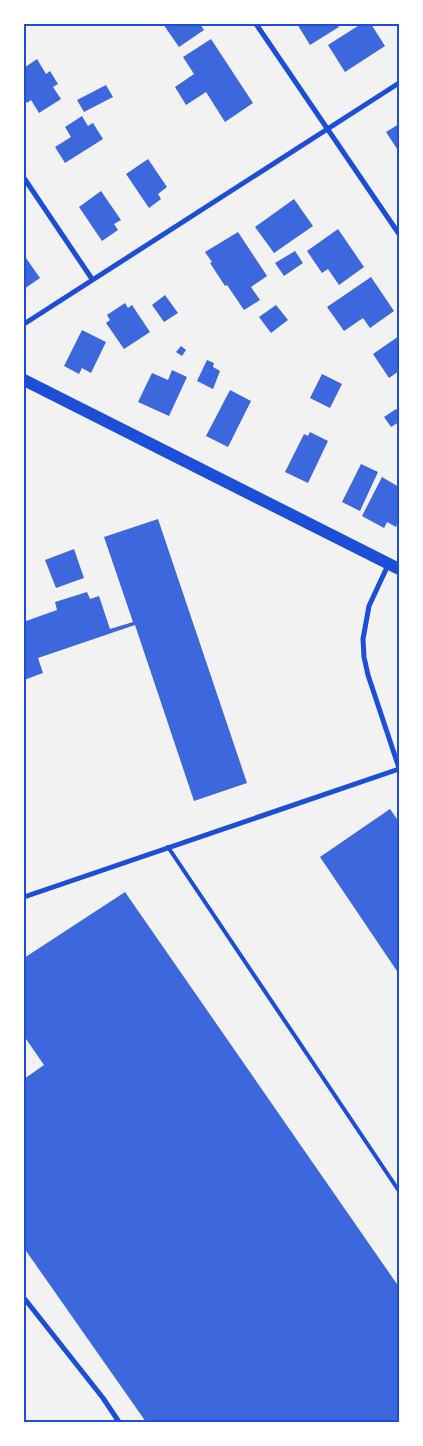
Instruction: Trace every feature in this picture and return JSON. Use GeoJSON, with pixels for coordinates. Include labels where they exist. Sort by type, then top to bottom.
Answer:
{"type":"FeatureCollection","features":[{"type":"Feature","properties":{"kind":"main road"},"geometry":{"type":"LineString","coordinates":[[24,380],[394,566]]}},
{"type":"Feature","properties":{"kind":"street"},"geometry":{"type":"LineString","coordinates":[[256,24],[399,234]]}},
{"type":"Feature","properties":{"kind":"street"},"geometry":{"type":"LineString","coordinates":[[24,324],[399,83]]}},
{"type":"Feature","properties":{"kind":"street"},"geometry":{"type":"LineString","coordinates":[[24,178],[92,279]]}},
{"type":"Feature","properties":{"kind":"street"},"geometry":{"type":"LineString","coordinates":[[24,897],[399,769],[368,675],[363,639],[369,606],[394,566]]}},
{"type":"Feature","properties":{"kind":"street"},"geometry":{"type":"LineString","coordinates":[[24,1298],[103,1398],[119,1422]]}},
{"type":"Feature","properties":{"kind":"lane"},"geometry":{"type":"LineString","coordinates":[[168,847],[399,1191]]}},
{"type":"Feature","properties":{"kind":"building"},"geometry":{"type":"Polygon","coordinates":[[[163,24],[200,24],[204,30],[179,47],[163,24]]]}},
{"type":"Feature","properties":{"kind":"building"},"geometry":{"type":"Polygon","coordinates":[[[297,24],[337,24],[339,27],[310,45],[297,24]]]}},
{"type":"Feature","properties":{"kind":"building"},"geometry":{"type":"Polygon","coordinates":[[[361,24],[371,24],[385,46],[345,72],[328,45],[361,24]]]}},
{"type":"Feature","properties":{"kind":"building"},"geometry":{"type":"Polygon","coordinates":[[[211,39],[253,103],[225,122],[206,92],[186,105],[175,87],[194,74],[183,57],[211,39]]]}},
{"type":"Feature","properties":{"kind":"building"},"geometry":{"type":"Polygon","coordinates":[[[37,59],[46,74],[50,71],[58,84],[53,87],[61,99],[39,113],[31,100],[27,103],[24,98],[24,68],[37,59]]]}},
{"type":"Feature","properties":{"kind":"building"},"geometry":{"type":"Polygon","coordinates":[[[106,85],[113,97],[84,112],[77,100],[106,85]]]}},
{"type":"Feature","properties":{"kind":"building"},"geometry":{"type":"Polygon","coordinates":[[[82,116],[88,126],[93,123],[103,139],[65,163],[55,147],[71,137],[65,127],[82,116]]]}},
{"type":"Feature","properties":{"kind":"building"},"geometry":{"type":"Polygon","coordinates":[[[399,124],[399,152],[386,132],[399,124]]]}},
{"type":"Feature","properties":{"kind":"building"},"geometry":{"type":"Polygon","coordinates":[[[148,159],[167,187],[158,194],[161,199],[149,208],[126,174],[148,159]]]}},
{"type":"Feature","properties":{"kind":"building"},"geometry":{"type":"Polygon","coordinates":[[[101,191],[121,220],[114,224],[118,230],[102,241],[79,207],[101,191]]]}},
{"type":"Feature","properties":{"kind":"building"},"geometry":{"type":"Polygon","coordinates":[[[294,199],[313,226],[274,253],[255,227],[294,199]]]}},
{"type":"Feature","properties":{"kind":"building"},"geometry":{"type":"Polygon","coordinates":[[[338,229],[364,267],[339,285],[328,269],[322,273],[307,251],[338,229]]]}},
{"type":"Feature","properties":{"kind":"building"},"geometry":{"type":"Polygon","coordinates":[[[238,232],[267,276],[251,287],[260,300],[244,310],[227,285],[225,286],[205,252],[238,232]]]}},
{"type":"Feature","properties":{"kind":"building"},"geometry":{"type":"Polygon","coordinates":[[[295,251],[303,263],[284,276],[275,263],[295,251]]]}},
{"type":"Feature","properties":{"kind":"building"},"geometry":{"type":"Polygon","coordinates":[[[26,258],[40,278],[24,289],[24,259],[26,258]]]}},
{"type":"Feature","properties":{"kind":"building"},"geometry":{"type":"Polygon","coordinates":[[[371,277],[394,311],[370,328],[363,318],[344,331],[327,307],[371,277]]]}},
{"type":"Feature","properties":{"kind":"building"},"geometry":{"type":"Polygon","coordinates":[[[165,295],[178,313],[164,322],[152,305],[165,295]]]}},
{"type":"Feature","properties":{"kind":"building"},"geometry":{"type":"Polygon","coordinates":[[[125,303],[128,308],[132,305],[150,332],[124,349],[106,323],[110,320],[107,315],[125,303]]]}},
{"type":"Feature","properties":{"kind":"building"},"geometry":{"type":"Polygon","coordinates":[[[276,305],[288,320],[271,333],[259,317],[276,305]]]}},
{"type":"Feature","properties":{"kind":"building"},"geometry":{"type":"Polygon","coordinates":[[[82,330],[106,342],[91,373],[82,368],[79,374],[64,366],[82,330]]]}},
{"type":"Feature","properties":{"kind":"building"},"geometry":{"type":"Polygon","coordinates":[[[399,336],[399,371],[389,378],[373,354],[399,336]]]}},
{"type":"Feature","properties":{"kind":"building"},"geometry":{"type":"Polygon","coordinates":[[[181,346],[186,350],[182,356],[176,352],[181,346]]]}},
{"type":"Feature","properties":{"kind":"building"},"geometry":{"type":"Polygon","coordinates":[[[207,360],[214,363],[213,367],[220,371],[213,389],[197,381],[207,360]]]}},
{"type":"Feature","properties":{"kind":"building"},"geometry":{"type":"Polygon","coordinates":[[[172,370],[187,377],[169,416],[138,402],[152,373],[168,380],[172,370]]]}},
{"type":"Feature","properties":{"kind":"building"},"geometry":{"type":"Polygon","coordinates":[[[322,374],[342,384],[330,408],[310,398],[322,374]]]}},
{"type":"Feature","properties":{"kind":"building"},"geometry":{"type":"Polygon","coordinates":[[[230,390],[251,401],[228,447],[206,436],[230,390]]]}},
{"type":"Feature","properties":{"kind":"building"},"geometry":{"type":"Polygon","coordinates":[[[396,409],[399,413],[399,422],[391,427],[384,417],[396,409]]]}},
{"type":"Feature","properties":{"kind":"building"},"geometry":{"type":"Polygon","coordinates":[[[310,432],[328,441],[308,483],[285,472],[304,434],[308,436],[310,432]]]}},
{"type":"Feature","properties":{"kind":"building"},"geometry":{"type":"Polygon","coordinates":[[[361,464],[378,472],[360,511],[342,502],[361,464]]]}},
{"type":"Feature","properties":{"kind":"building"},"geometry":{"type":"Polygon","coordinates":[[[382,477],[399,487],[399,520],[396,527],[387,522],[384,528],[362,516],[382,477]]]}},
{"type":"Feature","properties":{"kind":"building"},"geometry":{"type":"Polygon","coordinates":[[[158,519],[247,783],[194,801],[135,625],[38,658],[43,673],[24,680],[24,616],[26,621],[57,610],[55,602],[87,592],[90,599],[99,596],[110,629],[133,622],[104,537],[158,519]]]}},
{"type":"Feature","properties":{"kind":"building"},"geometry":{"type":"Polygon","coordinates":[[[74,549],[84,578],[56,588],[45,560],[74,549]]]}},
{"type":"Feature","properties":{"kind":"building"},"geometry":{"type":"Polygon","coordinates":[[[390,809],[399,822],[399,974],[320,857],[390,809]]]}},
{"type":"Feature","properties":{"kind":"building"},"geometry":{"type":"Polygon","coordinates":[[[125,892],[399,1287],[399,1422],[146,1422],[24,1248],[24,1079],[44,1065],[24,1036],[24,958],[125,892]]]}}]}
